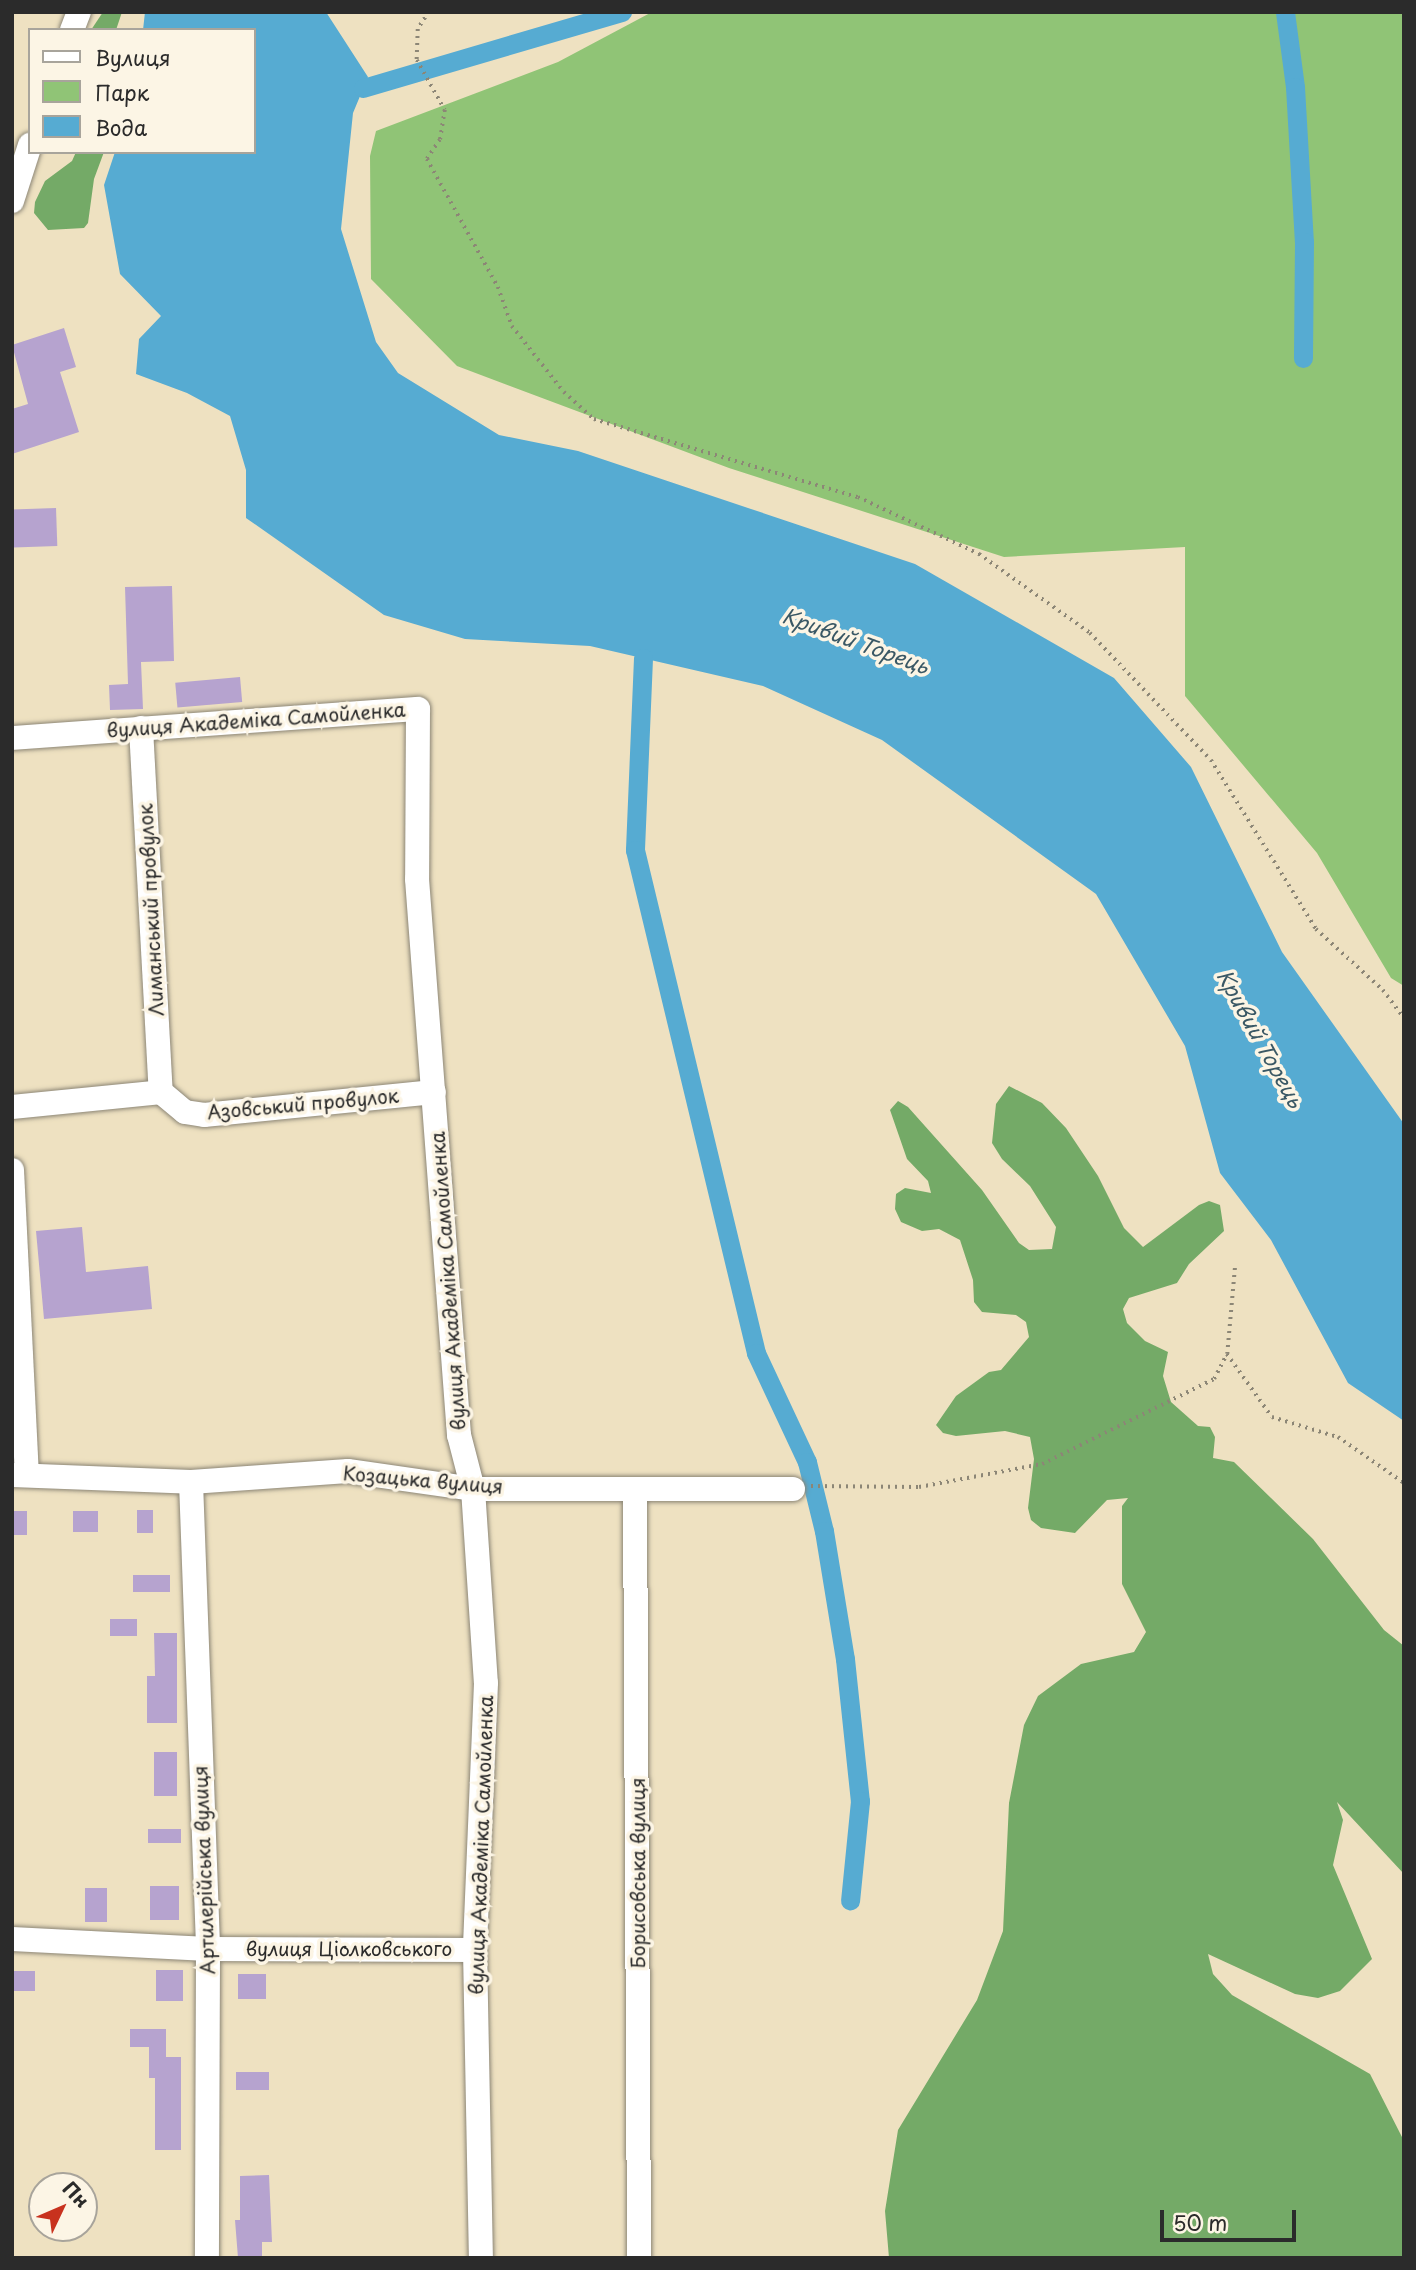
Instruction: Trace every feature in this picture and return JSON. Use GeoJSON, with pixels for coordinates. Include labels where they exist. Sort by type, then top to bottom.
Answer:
{"type":"FeatureCollection","features":[{"type":"Feature","properties":{"kind":"street"},"geometry":{"type":"LineString","coordinates":[[12,201],[28,151]]}},
{"type":"Feature","properties":{"kind":"street","name":"вулиця Академіка Самойленка"},"geometry":{"type":"LineString","coordinates":[[12,738],[418,709],[417,879],[459,1435],[473,1489],[486,1683],[475,1950],[481,2258]]}},
{"type":"Feature","properties":{"kind":"street","name":"Лиманський провулок"},"geometry":{"type":"LineString","coordinates":[[141,728],[161,1092]]}},
{"type":"Feature","properties":{"kind":"street"},"geometry":{"type":"LineString","coordinates":[[12,1107],[161,1092]]}},
{"type":"Feature","properties":{"kind":"street","name":"Азовський провулок"},"geometry":{"type":"LineString","coordinates":[[161,1092],[185,1112],[204,1115],[434,1092]]}},
{"type":"Feature","properties":{"kind":"street"},"geometry":{"type":"LineString","coordinates":[[12,1170],[20,1475]]}},
{"type":"Feature","properties":{"kind":"street","name":"Козацька вулиця"},"geometry":{"type":"LineString","coordinates":[[20,1475],[191,1482],[348,1471],[473,1489],[793,1489]]}},
{"type":"Feature","properties":{"kind":"street","name":"Артилерійська вулиця"},"geometry":{"type":"LineString","coordinates":[[191,1482],[208,1949],[207,2258]]}},
{"type":"Feature","properties":{"kind":"street","name":"Борисовська вулиця"},"geometry":{"type":"LineString","coordinates":[[635,1489],[639,2258]]}},
{"type":"Feature","properties":{"kind":"street","name":"вулиця Ціолковського"},"geometry":{"type":"LineString","coordinates":[[12,1939],[208,1949],[475,1950]]}},
{"type":"Feature","properties":{"kind":"path"},"geometry":{"type":"LineString","coordinates":[[429,12],[418,29],[417,60],[426,84],[445,110],[440,139],[428,159],[498,287],[512,326],[564,392],[594,419],[858,497],[979,554],[1090,633],[1211,760],[1316,929],[1382,990],[1404,1018]]}},
{"type":"Feature","properties":{"kind":"path"},"geometry":{"type":"LineString","coordinates":[[826,1485],[919,1487],[1042,1464],[1214,1380],[1227,1354],[1236,1264]]}},
{"type":"Feature","properties":{"kind":"path"},"geometry":{"type":"LineString","coordinates":[[1227,1354],[1272,1416],[1338,1437],[1404,1483]]}},
{"type":"Feature","properties":{"kind":"green space"},"geometry":{"type":"Polygon","coordinates":[[[103,12],[122,12],[117,28],[92,28],[103,12]]]}},
{"type":"Feature","properties":{"kind":"green space"},"geometry":{"type":"Polygon","coordinates":[[[652,12],[1404,12],[1404,986],[1391,978],[1317,853],[1185,696],[1185,547],[1004,557],[729,468],[457,366],[371,279],[370,156],[376,131],[558,62],[652,12]]]}},
{"type":"Feature","properties":{"kind":"green space"},"geometry":{"type":"Polygon","coordinates":[[[75,154],[103,154],[94,179],[88,223],[84,228],[48,230],[34,213],[35,202],[45,181],[72,161],[75,154]]]}},
{"type":"Feature","properties":{"kind":"green space"},"geometry":{"type":"Polygon","coordinates":[[[1009,1086],[1042,1103],[1066,1128],[1098,1176],[1124,1228],[1143,1247],[1199,1205],[1209,1201],[1220,1205],[1224,1231],[1189,1264],[1177,1283],[1129,1298],[1123,1309],[1127,1323],[1145,1341],[1168,1352],[1163,1376],[1171,1402],[1198,1426],[1210,1427],[1215,1437],[1213,1458],[1234,1462],[1313,1539],[1384,1630],[1404,1646],[1404,1874],[1337,1802],[1343,1820],[1333,1865],[1372,1959],[1340,1991],[1318,1998],[1295,1994],[1208,1954],[1213,1974],[1232,1995],[1370,2074],[1404,2141],[1404,2258],[889,2258],[885,2211],[898,2130],[977,2000],[1003,1931],[1009,1803],[1024,1725],[1038,1696],[1081,1664],[1134,1652],[1146,1632],[1122,1584],[1122,1506],[1128,1498],[1107,1500],[1075,1533],[1041,1528],[1031,1520],[1028,1508],[1034,1459],[1030,1437],[1005,1431],[956,1436],[943,1433],[936,1425],[956,1396],[989,1372],[1001,1370],[1029,1337],[1026,1322],[1016,1315],[982,1312],[974,1302],[973,1280],[960,1240],[939,1229],[922,1231],[901,1222],[895,1209],[896,1194],[905,1188],[931,1193],[928,1181],[907,1159],[890,1110],[898,1101],[908,1107],[982,1190],[1019,1243],[1029,1250],[1052,1249],[1056,1227],[1030,1186],[1002,1159],[992,1143],[996,1104],[1009,1086]]]}},
{"type":"Feature","properties":{"kind":"water","name":"Кривий Торець"},"geometry":{"type":"Polygon","coordinates":[[[145,12],[326,12],[368,77],[353,113],[341,229],[376,342],[398,373],[499,435],[578,451],[915,564],[1114,678],[1191,767],[1282,952],[1404,1124],[1404,1421],[1348,1383],[1271,1240],[1220,1173],[1185,1046],[1096,894],[882,740],[763,686],[590,646],[465,639],[384,615],[246,518],[246,470],[230,416],[187,393],[136,374],[139,339],[161,316],[120,274],[104,185],[114,154],[256,154],[256,28],[143,28],[145,12]]]}},
{"type":"Feature","properties":{"kind":"building"},"geometry":{"type":"Polygon","coordinates":[[[64,328],[76,367],[60,372],[79,432],[12,454],[12,409],[28,404],[12,345],[64,328]]]}},
{"type":"Feature","properties":{"kind":"building"},"geometry":{"type":"Polygon","coordinates":[[[56,508],[57,546],[13,548],[12,510],[56,508]]]}},
{"type":"Feature","properties":{"kind":"building"},"geometry":{"type":"Polygon","coordinates":[[[172,586],[174,661],[141,662],[143,709],[110,710],[109,685],[128,684],[125,587],[172,586]]]}},
{"type":"Feature","properties":{"kind":"building"},"geometry":{"type":"Polygon","coordinates":[[[240,677],[242,702],[177,708],[175,683],[240,677]]]}},
{"type":"Feature","properties":{"kind":"building"},"geometry":{"type":"Polygon","coordinates":[[[82,1227],[86,1272],[148,1266],[152,1309],[44,1319],[36,1231],[82,1227]]]}},
{"type":"Feature","properties":{"kind":"building"},"geometry":{"type":"Polygon","coordinates":[[[137,1510],[153,1510],[153,1533],[137,1533],[137,1510]]]}},
{"type":"Feature","properties":{"kind":"building"},"geometry":{"type":"Polygon","coordinates":[[[12,1511],[27,1511],[27,1535],[12,1535],[12,1511]]]}},
{"type":"Feature","properties":{"kind":"building"},"geometry":{"type":"Polygon","coordinates":[[[73,1511],[98,1511],[98,1532],[73,1532],[73,1511]]]}},
{"type":"Feature","properties":{"kind":"building"},"geometry":{"type":"Polygon","coordinates":[[[133,1575],[170,1575],[170,1592],[133,1592],[133,1575]]]}},
{"type":"Feature","properties":{"kind":"building"},"geometry":{"type":"Polygon","coordinates":[[[110,1619],[137,1619],[137,1636],[110,1636],[110,1619]]]}},
{"type":"Feature","properties":{"kind":"building"},"geometry":{"type":"Polygon","coordinates":[[[154,1633],[177,1633],[177,1723],[147,1723],[147,1676],[155,1676],[154,1633]]]}},
{"type":"Feature","properties":{"kind":"building"},"geometry":{"type":"Polygon","coordinates":[[[154,1752],[177,1752],[177,1796],[154,1796],[154,1752]]]}},
{"type":"Feature","properties":{"kind":"building"},"geometry":{"type":"Polygon","coordinates":[[[148,1829],[181,1829],[181,1843],[148,1843],[148,1829]]]}},
{"type":"Feature","properties":{"kind":"building"},"geometry":{"type":"Polygon","coordinates":[[[150,1886],[179,1886],[179,1920],[150,1920],[150,1886]]]}},
{"type":"Feature","properties":{"kind":"building"},"geometry":{"type":"Polygon","coordinates":[[[85,1888],[107,1888],[107,1922],[85,1922],[85,1888]]]}},
{"type":"Feature","properties":{"kind":"building"},"geometry":{"type":"Polygon","coordinates":[[[156,1970],[183,1970],[183,2001],[156,2001],[156,1970]]]}},
{"type":"Feature","properties":{"kind":"building"},"geometry":{"type":"Polygon","coordinates":[[[12,1971],[35,1971],[35,1991],[12,1991],[12,1971]]]}},
{"type":"Feature","properties":{"kind":"building"},"geometry":{"type":"Polygon","coordinates":[[[238,1974],[266,1974],[266,1999],[238,1999],[238,1974]]]}},
{"type":"Feature","properties":{"kind":"building"},"geometry":{"type":"Polygon","coordinates":[[[130,2029],[166,2029],[166,2057],[181,2057],[181,2150],[155,2150],[155,2078],[149,2078],[149,2047],[130,2047],[130,2029]]]}},
{"type":"Feature","properties":{"kind":"building"},"geometry":{"type":"Polygon","coordinates":[[[236,2072],[269,2072],[269,2090],[236,2090],[236,2072]]]}},
{"type":"Feature","properties":{"kind":"building"},"geometry":{"type":"Polygon","coordinates":[[[269,2175],[272,2242],[262,2242],[262,2258],[238,2258],[235,2220],[240,2220],[240,2176],[269,2175]]]}},
{"type":"Feature","properties":{"kind":"waterway"},"geometry":{"type":"LineString","coordinates":[[363,88],[622,12]]}},
{"type":"Feature","properties":{"kind":"waterway"},"geometry":{"type":"LineString","coordinates":[[1285,12],[1295,87],[1304,242],[1303,358]]}},
{"type":"Feature","properties":{"kind":"waterway"},"geometry":{"type":"LineString","coordinates":[[643,658],[635,850],[756,1353],[807,1462],[824,1531],[845,1659],[860,1801],[850,1901]]}}]}
